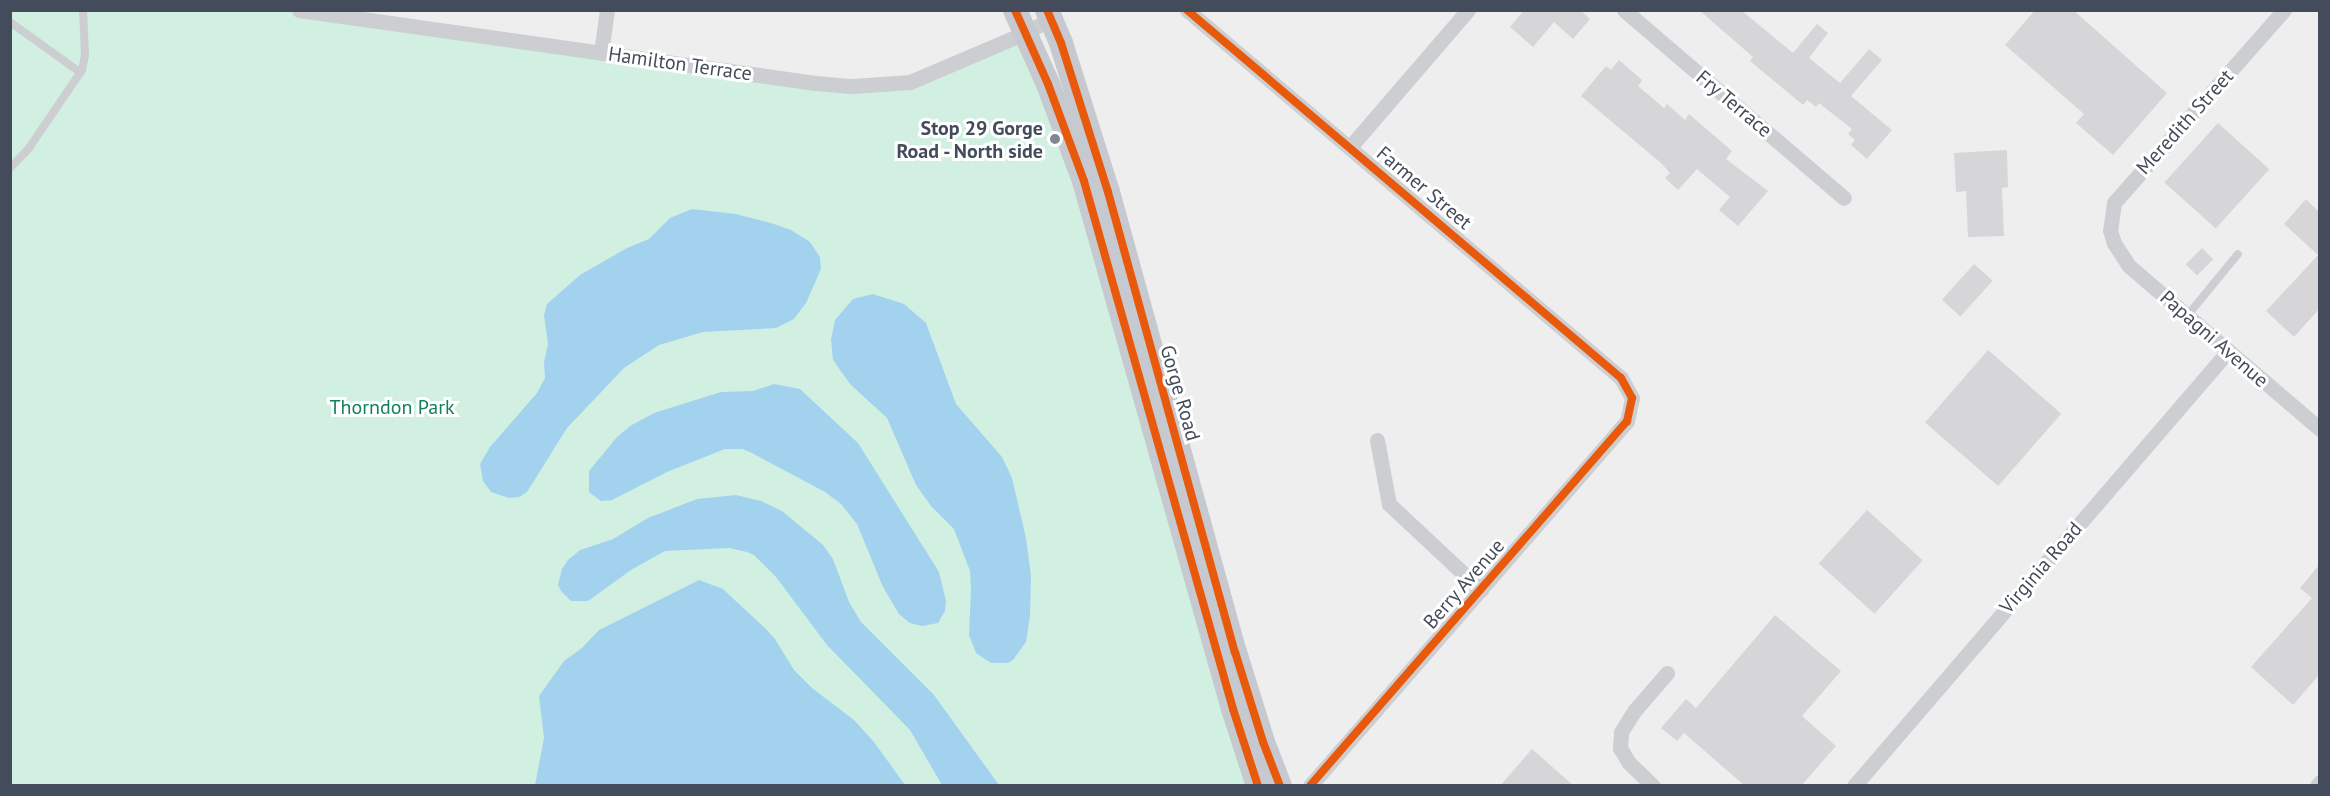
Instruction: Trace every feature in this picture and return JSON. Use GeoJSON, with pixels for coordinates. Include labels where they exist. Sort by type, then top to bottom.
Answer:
{"type":"FeatureCollection","features":[{"type":"Feature","properties":{"kind":"main road","name":"Gorge Road"},"geometry":{"type":"LineString","coordinates":[[1015,10],[1048,84],[1084,181],[1233,709],[1258,786]]}},
{"type":"Feature","properties":{"kind":"main road","name":"Gorge Road"},"geometry":{"type":"LineString","coordinates":[[1049,15],[1076,89],[1108,192],[1235,652],[1263,742],[1280,786]]}},
{"type":"Feature","properties":{"kind":"street","name":"Hamilton Terrace"},"geometry":{"type":"LineString","coordinates":[[299,10],[815,83],[862,86],[910,81],[1025,33],[1049,15]]}},
{"type":"Feature","properties":{"kind":"street"},"geometry":{"type":"LineString","coordinates":[[601,53],[607,10]]}},
{"type":"Feature","properties":{"kind":"street","name":"Farmer Street"},"geometry":{"type":"LineString","coordinates":[[1187,10],[1621,378],[1632,398]]}},
{"type":"Feature","properties":{"kind":"street"},"geometry":{"type":"LineString","coordinates":[[1350,147],[1467,10]]}},
{"type":"Feature","properties":{"kind":"street","name":"Fry Terrace"},"geometry":{"type":"LineString","coordinates":[[1624,10],[1844,198]]}},
{"type":"Feature","properties":{"kind":"street","name":"Meredith Street"},"geometry":{"type":"LineString","coordinates":[[2114,243],[2110,230],[2114,203],[2284,10]]}},
{"type":"Feature","properties":{"kind":"street","name":"Papagni Avenue"},"geometry":{"type":"LineString","coordinates":[[2114,243],[2129,266],[2319,429]]}},
{"type":"Feature","properties":{"kind":"street","name":"Virginia Road"},"geometry":{"type":"LineString","coordinates":[[1854,786],[2228,351]]}},
{"type":"Feature","properties":{"kind":"street","name":"Berry Avenue"},"geometry":{"type":"LineString","coordinates":[[1310,786],[1627,421],[1632,398]]}},
{"type":"Feature","properties":{"kind":"street"},"geometry":{"type":"LineString","coordinates":[[1377,440],[1389,504],[1481,590]]}},
{"type":"Feature","properties":{"kind":"street"},"geometry":{"type":"LineString","coordinates":[[1653,786],[1629,763],[1620,748],[1621,732],[1635,710],[1667,673]]}},
{"type":"Feature","properties":{"kind":"lane"},"geometry":{"type":"LineString","coordinates":[[10,168],[29,148],[81,73],[86,55],[83,10]]}},
{"type":"Feature","properties":{"kind":"lane"},"geometry":{"type":"LineString","coordinates":[[10,22],[81,73]]}},
{"type":"Feature","properties":{"kind":"lane"},"geometry":{"type":"LineString","coordinates":[[2187,316],[2238,254]]}},
{"type":"Feature","properties":{"kind":"green space","name":"Thorndon Park"},"geometry":{"type":"Polygon","coordinates":[[[10,11],[299,11],[815,83],[910,82],[1025,33],[1048,84],[1258,785],[11,785],[10,11]]]}},
{"type":"Feature","properties":{"kind":"water"},"geometry":{"type":"Polygon","coordinates":[[[692,209],[736,214],[771,223],[791,230],[810,242],[820,257],[821,269],[806,303],[794,319],[776,328],[703,332],[659,345],[624,368],[567,428],[527,492],[519,497],[509,498],[491,492],[483,481],[480,464],[490,447],[537,393],[545,378],[544,362],[548,344],[544,315],[547,304],[580,275],[627,248],[649,239],[670,218],[692,209]]]}},
{"type":"Feature","properties":{"kind":"water"},"geometry":{"type":"Polygon","coordinates":[[[873,294],[904,304],[926,323],[956,404],[1002,457],[1012,478],[1026,538],[1031,576],[1030,616],[1026,642],[1013,660],[1008,663],[991,663],[976,653],[969,635],[970,571],[954,529],[931,506],[916,485],[887,418],[850,384],[833,360],[831,340],[835,320],[853,299],[873,294]]]}},
{"type":"Feature","properties":{"kind":"water"},"geometry":{"type":"Polygon","coordinates":[[[774,384],[800,389],[858,443],[939,572],[946,601],[945,611],[938,623],[922,626],[910,623],[899,614],[883,587],[857,524],[841,504],[825,492],[750,452],[742,449],[725,449],[667,472],[612,500],[601,501],[589,492],[589,471],[617,437],[630,426],[654,413],[721,392],[753,391],[774,384]]]}},
{"type":"Feature","properties":{"kind":"water"},"geometry":{"type":"Polygon","coordinates":[[[736,495],[761,501],[782,511],[823,545],[833,559],[849,602],[861,622],[934,695],[999,785],[942,785],[910,730],[827,645],[776,577],[754,555],[729,548],[665,551],[631,570],[588,601],[571,601],[561,591],[558,585],[562,569],[568,560],[580,550],[613,539],[648,518],[697,499],[736,495]]]}},
{"type":"Feature","properties":{"kind":"water"},"geometry":{"type":"Polygon","coordinates":[[[699,580],[723,589],[766,629],[794,670],[812,688],[854,720],[874,742],[905,785],[535,785],[544,738],[539,696],[564,661],[582,648],[599,630],[699,580]]]}},
{"type":"Feature","properties":{"kind":"building"},"geometry":{"type":"Polygon","coordinates":[[[1524,10],[1580,10],[1590,19],[1573,39],[1554,22],[1533,47],[1510,27],[1524,10]]]}},
{"type":"Feature","properties":{"kind":"building"},"geometry":{"type":"Polygon","coordinates":[[[1699,10],[1741,10],[1793,53],[1817,24],[1828,33],[1809,58],[1840,83],[1869,49],[1882,60],[1851,96],[1892,130],[1867,159],[1851,145],[1855,140],[1848,134],[1852,129],[1819,103],[1816,107],[1807,100],[1803,105],[1750,61],[1753,57],[1699,10]]]}},
{"type":"Feature","properties":{"kind":"building"},"geometry":{"type":"Polygon","coordinates":[[[2035,10],[2073,10],[2167,93],[2113,155],[2076,123],[2084,114],[2005,45],[2035,10]]]}},
{"type":"Feature","properties":{"kind":"building"},"geometry":{"type":"Polygon","coordinates":[[[1619,60],[1642,80],[1638,86],[1664,108],[1667,104],[1685,120],[1689,114],[1732,151],[1726,159],[1768,191],[1738,226],[1719,210],[1730,197],[1697,169],[1678,190],[1665,178],[1670,173],[1661,163],[1581,96],[1606,66],[1611,70],[1619,60]]]}},
{"type":"Feature","properties":{"kind":"building"},"geometry":{"type":"Polygon","coordinates":[[[2218,123],[2269,169],[2216,229],[2164,182],[2218,123]]]}},
{"type":"Feature","properties":{"kind":"building"},"geometry":{"type":"Polygon","coordinates":[[[2007,150],[2008,187],[2002,188],[2004,236],[1968,237],[1966,191],[1956,192],[1954,153],[2007,150]]]}},
{"type":"Feature","properties":{"kind":"building"},"geometry":{"type":"Polygon","coordinates":[[[2306,199],[2319,212],[2319,309],[2294,337],[2266,311],[2318,255],[2284,224],[2306,199]]]}},
{"type":"Feature","properties":{"kind":"building"},"geometry":{"type":"Polygon","coordinates":[[[2202,248],[2213,259],[2197,276],[2186,264],[2202,248]]]}},
{"type":"Feature","properties":{"kind":"building"},"geometry":{"type":"Polygon","coordinates":[[[1974,264],[1993,281],[1960,316],[1942,300],[1974,264]]]}},
{"type":"Feature","properties":{"kind":"building"},"geometry":{"type":"Polygon","coordinates":[[[1988,350],[2061,414],[1998,486],[1925,422],[1988,350]]]}},
{"type":"Feature","properties":{"kind":"building"},"geometry":{"type":"Polygon","coordinates":[[[1867,510],[1923,560],[1875,614],[1819,564],[1867,510]]]}},
{"type":"Feature","properties":{"kind":"building"},"geometry":{"type":"Polygon","coordinates":[[[2319,565],[2319,675],[2293,705],[2251,667],[2312,598],[2300,588],[2319,565]]]}},
{"type":"Feature","properties":{"kind":"building"},"geometry":{"type":"Polygon","coordinates":[[[1775,615],[1841,671],[1802,716],[1836,746],[1801,786],[1745,786],[1684,733],[1677,741],[1661,728],[1686,699],[1696,708],[1775,615]]]}},
{"type":"Feature","properties":{"kind":"building"},"geometry":{"type":"Polygon","coordinates":[[[1532,749],[1574,786],[1500,786],[1532,749]]]}},
{"type":"Feature","properties":{"kind":"cycle path"},"geometry":{"type":"LineString","coordinates":[[1015,10],[1048,84],[1084,181],[1233,709],[1258,786]]}},
{"type":"Feature","properties":{"kind":"cycle path"},"geometry":{"type":"LineString","coordinates":[[1047,10],[1061,43],[1108,192],[1235,652],[1263,742],[1280,786]]}},
{"type":"Feature","properties":{"kind":"cycle path"},"geometry":{"type":"LineString","coordinates":[[1187,10],[1621,378],[1632,398],[1627,421],[1310,786]]}},
{"type":"Feature","properties":{"kind":"place","name":"Stop 29 Gorge Road - North side"},"geometry":{"type":"Point","coordinates":[1055,139]}}]}
